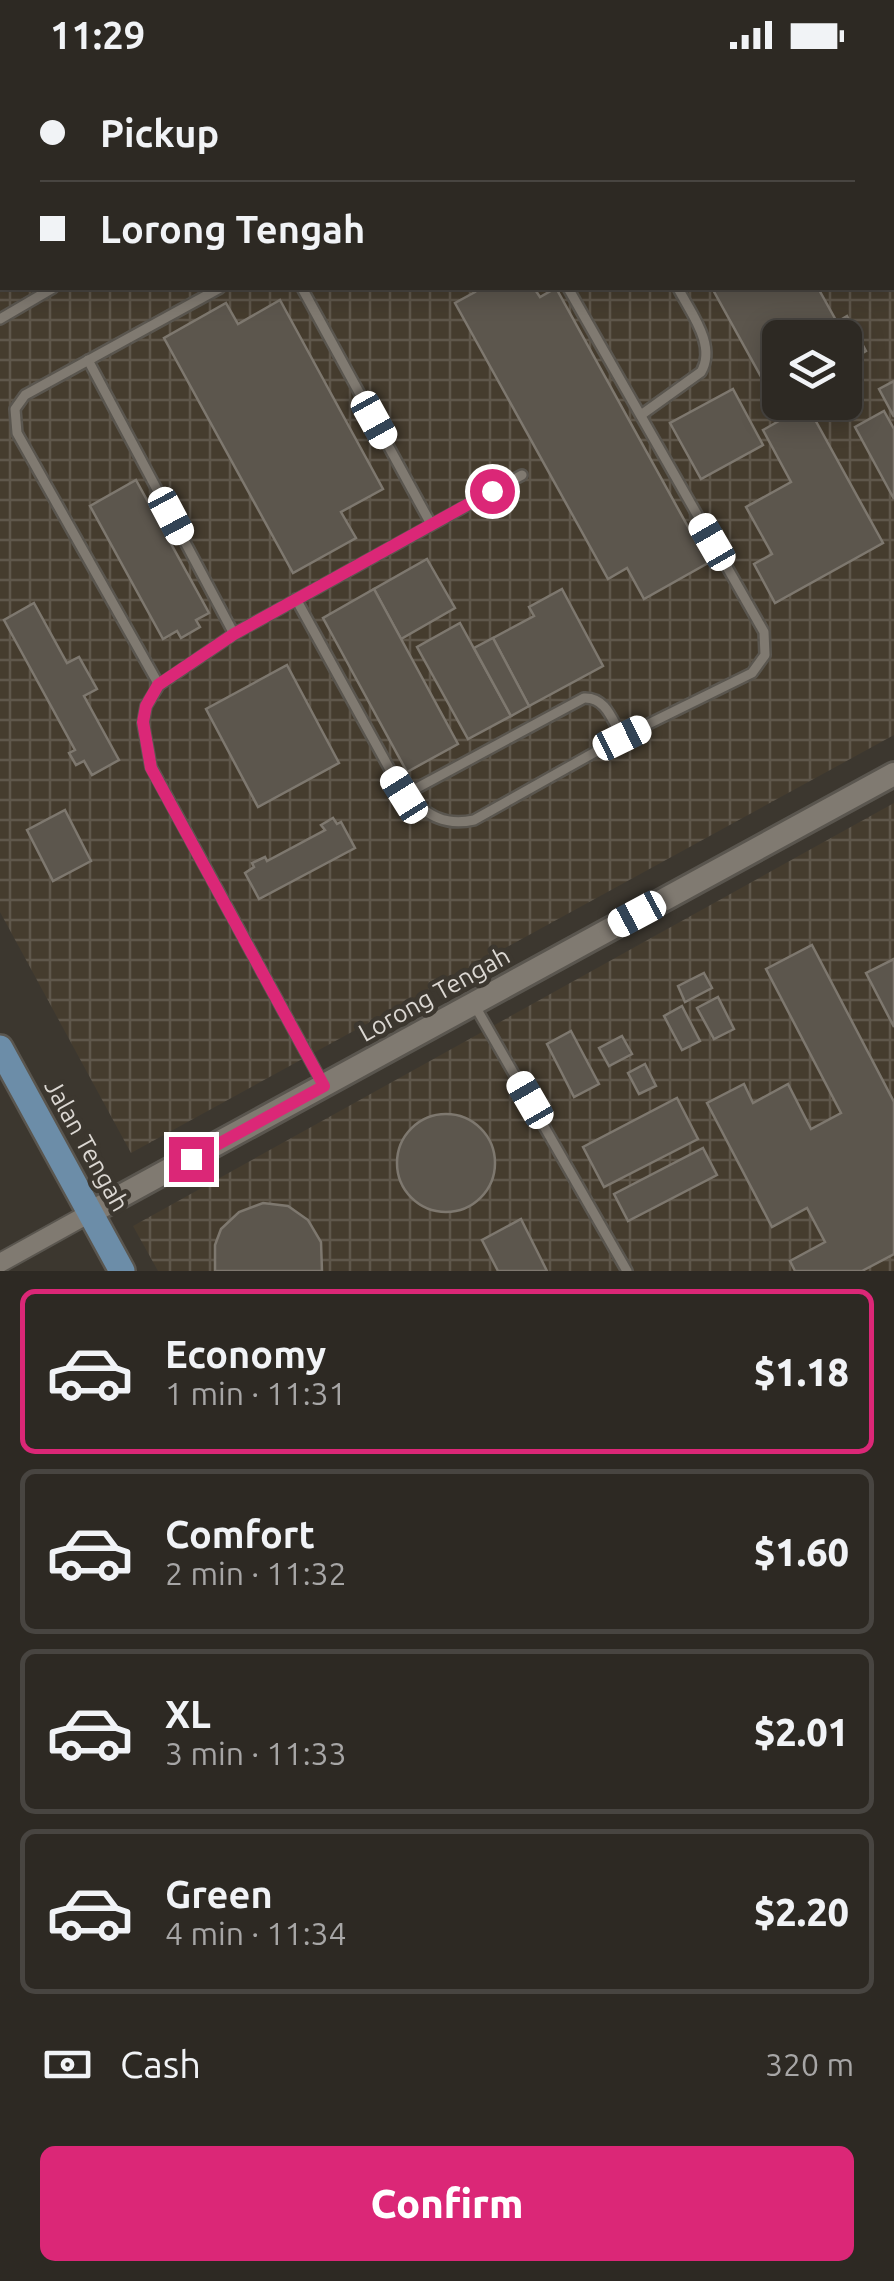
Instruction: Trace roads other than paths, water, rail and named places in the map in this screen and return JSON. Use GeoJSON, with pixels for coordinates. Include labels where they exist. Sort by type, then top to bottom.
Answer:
{"type":"FeatureCollection","features":[{"type":"Feature","properties":{"kind":"main road","name":"Jalan Tengah"},"geometry":{"type":"LineString","coordinates":[[0,1048],[122,1271]]}},
{"type":"Feature","properties":{"kind":"street","name":"Lorong Tengah"},"geometry":{"type":"LineString","coordinates":[[0,1263],[894,774]]}},
{"type":"Feature","properties":{"kind":"lane"},"geometry":{"type":"LineString","coordinates":[[0,319],[50,290]]}},
{"type":"Feature","properties":{"kind":"lane"},"geometry":{"type":"LineString","coordinates":[[158,685],[14,425],[15,408],[25,395],[216,290]]}},
{"type":"Feature","properties":{"kind":"lane"},"geometry":{"type":"LineString","coordinates":[[303,290],[432,524]]}},
{"type":"Feature","properties":{"kind":"lane"},"geometry":{"type":"LineString","coordinates":[[296,599],[404,795],[433,818],[446,822],[474,820],[622,738],[752,674],[760,665],[766,644],[764,632],[569,290]]}},
{"type":"Feature","properties":{"kind":"lane"},"geometry":{"type":"LineString","coordinates":[[640,414],[701,372],[708,357],[704,340],[679,290]]}},
{"type":"Feature","properties":{"kind":"lane"},"geometry":{"type":"LineString","coordinates":[[88,360],[234,634]]}},
{"type":"Feature","properties":{"kind":"lane"},"geometry":{"type":"LineString","coordinates":[[324,1086],[151,768],[143,722],[146,706],[158,685],[234,634],[522,475]]}},
{"type":"Feature","properties":{"kind":"lane"},"geometry":{"type":"LineString","coordinates":[[404,795],[584,698],[594,698],[603,704],[622,738]]}},
{"type":"Feature","properties":{"kind":"lane"},"geometry":{"type":"LineString","coordinates":[[474,1004],[627,1271]]}}]}
